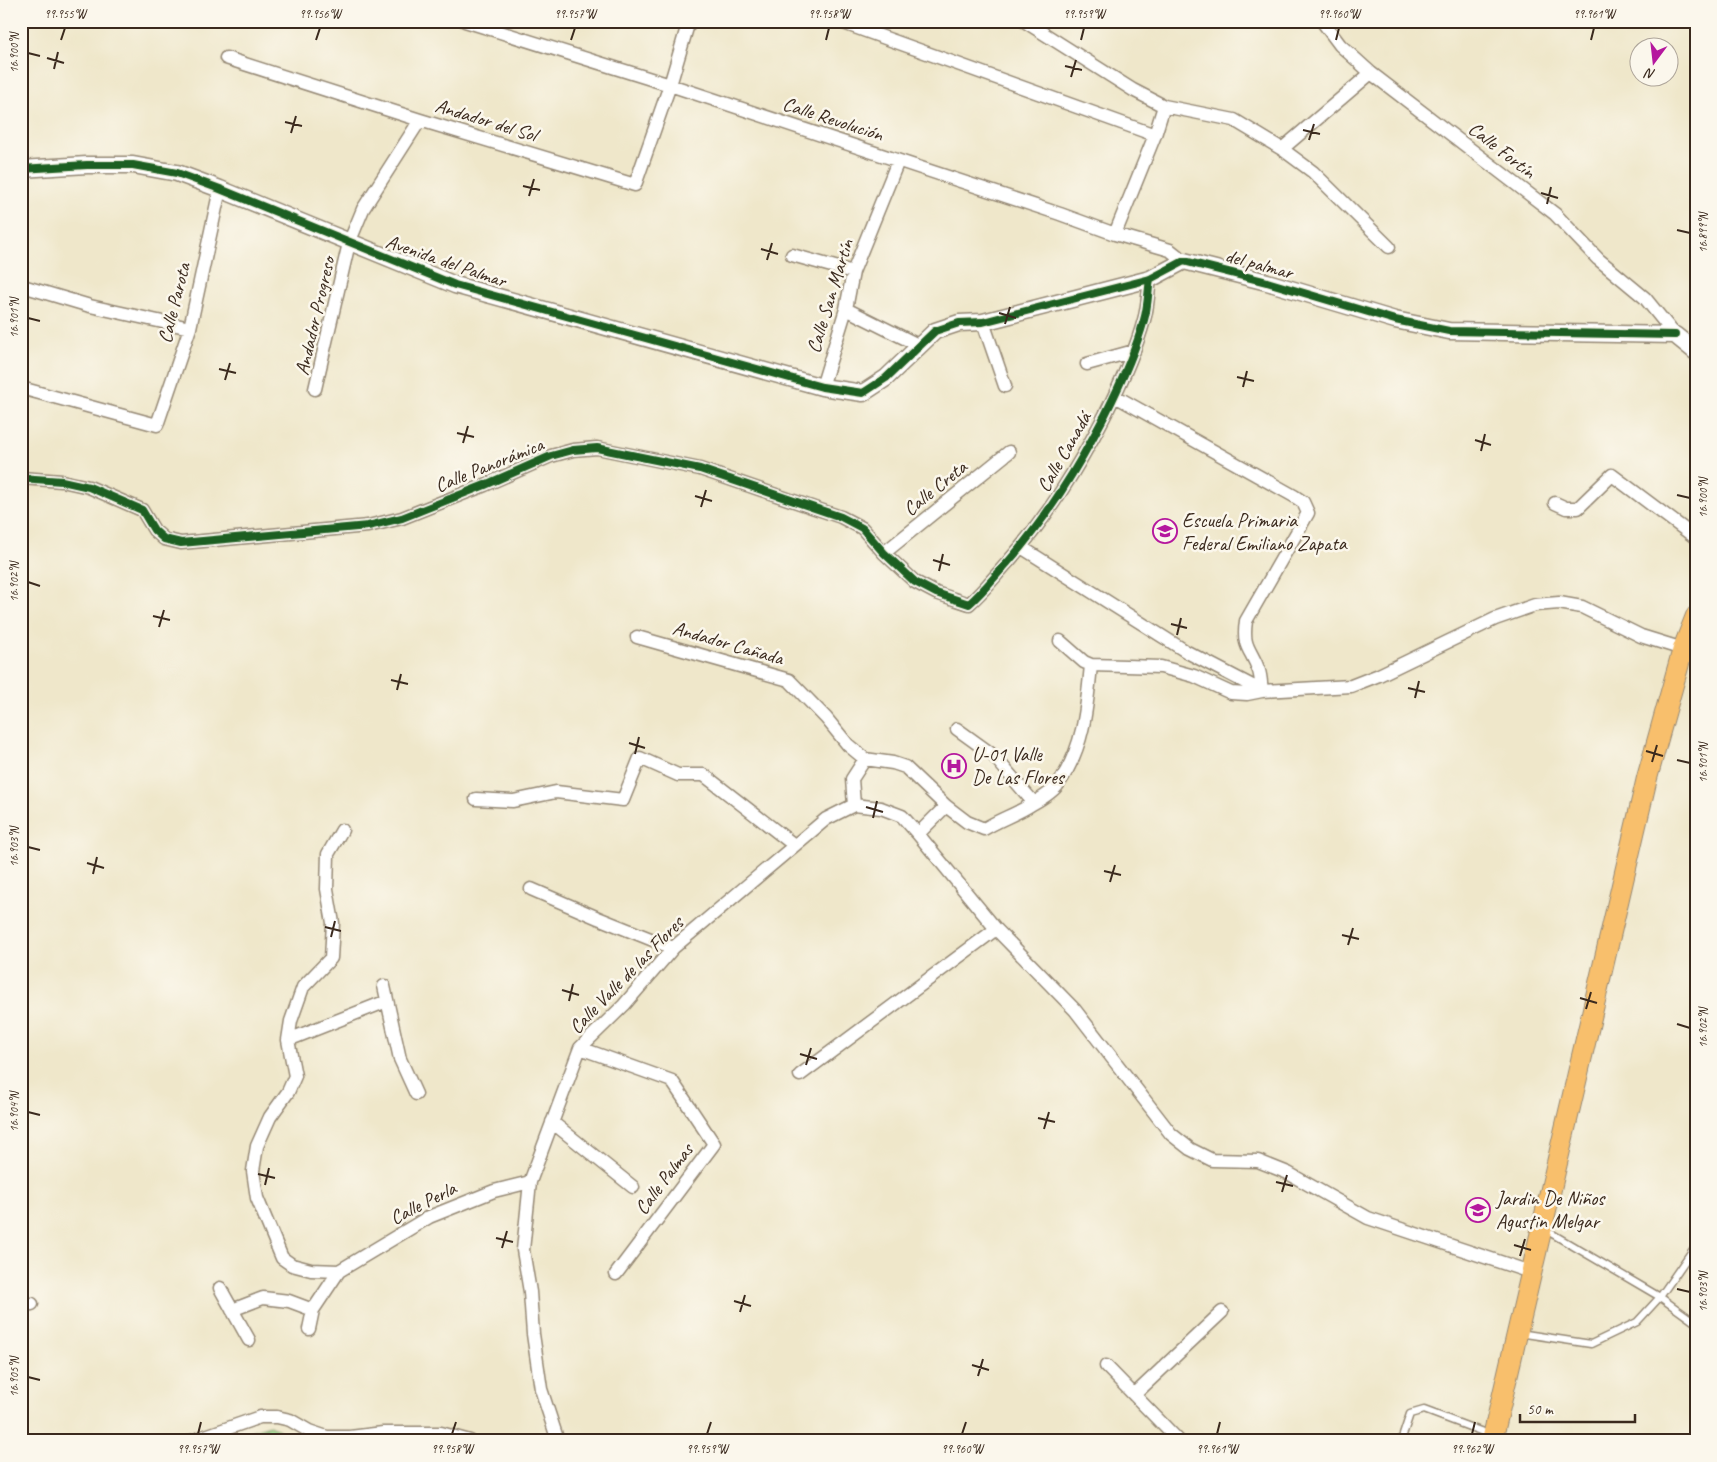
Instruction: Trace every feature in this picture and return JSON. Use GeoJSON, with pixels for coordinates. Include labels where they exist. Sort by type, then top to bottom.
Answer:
{"type":"FeatureCollection","features":[{"type":"Feature","properties":{"kind":"main road"},"geometry":{"type":"LineString","coordinates":[[1492,1438],[1647,778],[1683,649],[1696,616]]}},
{"type":"Feature","properties":{"kind":"street","name":"Calle Revolución"},"geometry":{"type":"LineString","coordinates":[[465,21],[670,85],[1060,214],[1115,234],[1170,250],[1184,261]]}},
{"type":"Feature","properties":{"kind":"street"},"geometry":{"type":"LineString","coordinates":[[670,85],[689,21]]}},
{"type":"Feature","properties":{"kind":"street"},"geometry":{"type":"LineString","coordinates":[[838,21],[1155,134]]}},
{"type":"Feature","properties":{"kind":"street"},"geometry":{"type":"LineString","coordinates":[[1024,21],[1133,90],[1164,106],[1234,120],[1282,149],[1313,172],[1389,247]]}},
{"type":"Feature","properties":{"kind":"street","name":"Calle Fortín"},"geometry":{"type":"LineString","coordinates":[[1322,21],[1340,46],[1371,73],[1555,214],[1598,259],[1645,298],[1675,335]]}},
{"type":"Feature","properties":{"kind":"street","name":"Andador del Sol"},"geometry":{"type":"LineString","coordinates":[[226,58],[420,120],[635,185],[670,85]]}},
{"type":"Feature","properties":{"kind":"street"},"geometry":{"type":"LineString","coordinates":[[1282,149],[1371,73]]}},
{"type":"Feature","properties":{"kind":"street"},"geometry":{"type":"LineString","coordinates":[[1115,234],[1155,134],[1164,106]]}},
{"type":"Feature","properties":{"kind":"street","name":"Andador Progreso"},"geometry":{"type":"LineString","coordinates":[[315,388],[349,243],[363,209],[420,120]]}},
{"type":"Feature","properties":{"kind":"street","name":"Calle San Martín"},"geometry":{"type":"LineString","coordinates":[[822,388],[846,308],[853,272],[898,160]]}},
{"type":"Feature","properties":{"kind":"street","name":"Avenida del Palmar"},"geometry":{"type":"LineString","coordinates":[[21,169],[87,165],[132,165],[177,173],[220,188],[349,243],[455,285],[822,388],[863,393],[886,378],[918,346]]}},
{"type":"Feature","properties":{"kind":"street","name":"Calle Parota"},"geometry":{"type":"LineString","coordinates":[[21,388],[157,425],[190,328],[220,188]]}},
{"type":"Feature","properties":{"kind":"street"},"geometry":{"type":"LineString","coordinates":[[792,256],[853,272]]}},
{"type":"Feature","properties":{"kind":"street"},"geometry":{"type":"LineString","coordinates":[[846,308],[918,346],[935,331],[959,322],[983,322],[1150,279],[1184,261]]}},
{"type":"Feature","properties":{"kind":"street","name":"del palmar"},"geometry":{"type":"LineString","coordinates":[[1184,261],[1267,282],[1394,320],[1449,331],[1675,335]]}},
{"type":"Feature","properties":{"kind":"street","name":"Calle Canadá"},"geometry":{"type":"LineString","coordinates":[[954,599],[969,604],[978,596],[1021,547],[1060,494],[1083,458],[1115,396],[1134,351],[1145,318],[1150,279]]}},
{"type":"Feature","properties":{"kind":"street"},"geometry":{"type":"LineString","coordinates":[[21,286],[90,306],[190,328]]}},
{"type":"Feature","properties":{"kind":"street"},"geometry":{"type":"LineString","coordinates":[[983,322],[1005,386]]}},
{"type":"Feature","properties":{"kind":"street"},"geometry":{"type":"LineString","coordinates":[[1675,335],[1696,352]]}},
{"type":"Feature","properties":{"kind":"street"},"geometry":{"type":"LineString","coordinates":[[1087,364],[1134,351]]}},
{"type":"Feature","properties":{"kind":"street"},"geometry":{"type":"LineString","coordinates":[[1115,396],[1303,502],[1308,513],[1246,621],[1244,636],[1248,651],[1259,671],[1262,691]]}},
{"type":"Feature","properties":{"kind":"street","name":"Calle Panorámica"},"geometry":{"type":"LineString","coordinates":[[21,478],[62,481],[89,487],[142,510],[154,530],[164,539],[181,543],[368,526],[402,518],[551,456],[573,450],[597,448],[700,469],[841,517],[862,528],[884,553],[915,582],[936,593],[954,599]]}},
{"type":"Feature","properties":{"kind":"street","name":"Calle Creta"},"geometry":{"type":"LineString","coordinates":[[884,553],[1009,452]]}},
{"type":"Feature","properties":{"kind":"street"},"geometry":{"type":"LineString","coordinates":[[1555,503],[1566,508],[1578,508],[1612,475],[1696,538]]}},
{"type":"Feature","properties":{"kind":"street"},"geometry":{"type":"LineString","coordinates":[[1021,547],[1187,652],[1262,691]]}},
{"type":"Feature","properties":{"kind":"street"},"geometry":{"type":"LineString","coordinates":[[1060,641],[1084,662],[1091,665],[1161,667],[1194,676],[1231,693],[1247,694],[1262,691],[1351,686],[1379,675],[1495,619],[1535,605],[1559,603],[1582,607],[1641,636],[1683,649]]}},
{"type":"Feature","properties":{"kind":"street","name":"Andador Cañada"},"geometry":{"type":"LineString","coordinates":[[637,637],[789,680],[826,718],[848,745],[865,759]]}},
{"type":"Feature","properties":{"kind":"street"},"geometry":{"type":"LineString","coordinates":[[1091,665],[1086,719],[1077,748],[1059,784],[1034,803],[984,829],[967,822],[946,806],[905,767],[893,763],[865,759],[852,779],[854,805],[881,808],[902,816],[996,929],[1075,1010],[1171,1134],[1190,1149],[1212,1160],[1258,1161],[1288,1173],[1368,1218],[1530,1272]]}},
{"type":"Feature","properties":{"kind":"street"},"geometry":{"type":"LineString","coordinates":[[957,729],[993,755],[1034,803]]}},
{"type":"Feature","properties":{"kind":"street"},"geometry":{"type":"LineString","coordinates":[[476,798],[513,801],[556,792],[623,800],[640,758],[678,775],[704,775],[794,845]]}},
{"type":"Feature","properties":{"kind":"street","name":"Calle Valle de las Flores"},"geometry":{"type":"LineString","coordinates":[[558,1441],[541,1389],[530,1292],[523,1250],[530,1182],[580,1048],[624,1005],[673,948],[729,903],[826,819],[854,805]]}},
{"type":"Feature","properties":{"kind":"street"},"geometry":{"type":"LineString","coordinates":[[918,834],[946,806]]}},
{"type":"Feature","properties":{"kind":"street"},"geometry":{"type":"LineString","coordinates":[[339,1271],[311,1270],[292,1265],[282,1258],[256,1198],[252,1171],[257,1146],[270,1117],[288,1092],[295,1076],[288,1040],[291,1022],[303,987],[331,958],[333,924],[327,889],[328,854],[342,830]]}},
{"type":"Feature","properties":{"kind":"street"},"geometry":{"type":"LineString","coordinates":[[531,889],[673,948]]}},
{"type":"Feature","properties":{"kind":"street"},"geometry":{"type":"LineString","coordinates":[[800,1075],[996,929]]}},
{"type":"Feature","properties":{"kind":"street"},"geometry":{"type":"LineString","coordinates":[[384,986],[400,1059],[416,1094]]}},
{"type":"Feature","properties":{"kind":"street"},"geometry":{"type":"LineString","coordinates":[[288,1040],[388,1001]]}},
{"type":"Feature","properties":{"kind":"street","name":"Calle Palmas"},"geometry":{"type":"LineString","coordinates":[[580,1048],[672,1081],[714,1144],[616,1274]]}},
{"type":"Feature","properties":{"kind":"street"},"geometry":{"type":"LineString","coordinates":[[552,1122],[633,1187]]}},
{"type":"Feature","properties":{"kind":"street","name":"Calle Perla"},"geometry":{"type":"LineString","coordinates":[[309,1329],[313,1310],[339,1271],[429,1217],[494,1191],[530,1182]]}},
{"type":"Feature","properties":{"kind":"street"},"geometry":{"type":"LineString","coordinates":[[220,1288],[249,1340]]}},
{"type":"Feature","properties":{"kind":"street"},"geometry":{"type":"LineString","coordinates":[[232,1310],[264,1298],[289,1301],[313,1310]]}},
{"type":"Feature","properties":{"kind":"street"},"geometry":{"type":"LineString","coordinates":[[1134,1395],[1222,1312]]}},
{"type":"Feature","properties":{"kind":"street"},"geometry":{"type":"LineString","coordinates":[[1106,1366],[1179,1441]]}},
{"type":"Feature","properties":{"kind":"street"},"geometry":{"type":"LineString","coordinates":[[191,1441],[260,1417],[277,1417],[290,1420],[309,1431],[327,1438],[383,1432],[431,1433],[470,1441]]}},
{"type":"Feature","properties":{"kind":"lane"},"geometry":{"type":"LineString","coordinates":[[1541,1227],[1660,1298],[1696,1324]]}},
{"type":"Feature","properties":{"kind":"lane"},"geometry":{"type":"LineString","coordinates":[[1516,1333],[1590,1344],[1637,1322],[1660,1298],[1696,1245]]}},
{"type":"Feature","properties":{"kind":"lane"},"geometry":{"type":"LineString","coordinates":[[1401,1441],[1410,1414],[1424,1410],[1492,1438]]}},
{"type":"Feature","properties":{"kind":"green space"},"geometry":{"type":"Polygon","coordinates":[[[270,1425],[299,1441],[221,1441],[231,1436],[270,1425]]]}},
{"type":"Feature","properties":{"kind":"cycle path"},"geometry":{"type":"LineString","coordinates":[[21,169],[87,165],[133,165],[177,173],[455,285],[822,387],[863,393],[886,378],[935,331],[959,323],[983,322],[1150,279],[1184,261],[1267,282],[1395,320],[1449,331],[1675,335]]}},
{"type":"Feature","properties":{"kind":"cycle path"},"geometry":{"type":"LineString","coordinates":[[21,478],[62,481],[89,487],[142,510],[154,530],[164,539],[181,543],[368,526],[402,518],[551,456],[573,450],[597,448],[700,469],[841,517],[862,528],[884,553],[915,582],[936,593],[969,604],[985,589],[1023,545],[1073,473],[1105,415],[1136,345],[1145,315],[1150,279]]}},
{"type":"Feature","properties":{"kind":"place","name":"Escuela Primaria Federal Emiliano Zapata"},"geometry":{"type":"Point","coordinates":[1165,531]}},
{"type":"Feature","properties":{"kind":"place","name":"U-01 Valle De Las Flores"},"geometry":{"type":"Point","coordinates":[954,766]}},
{"type":"Feature","properties":{"kind":"place","name":"Jardin De Niños Agustin Melgar"},"geometry":{"type":"Point","coordinates":[1478,1210]}}]}
